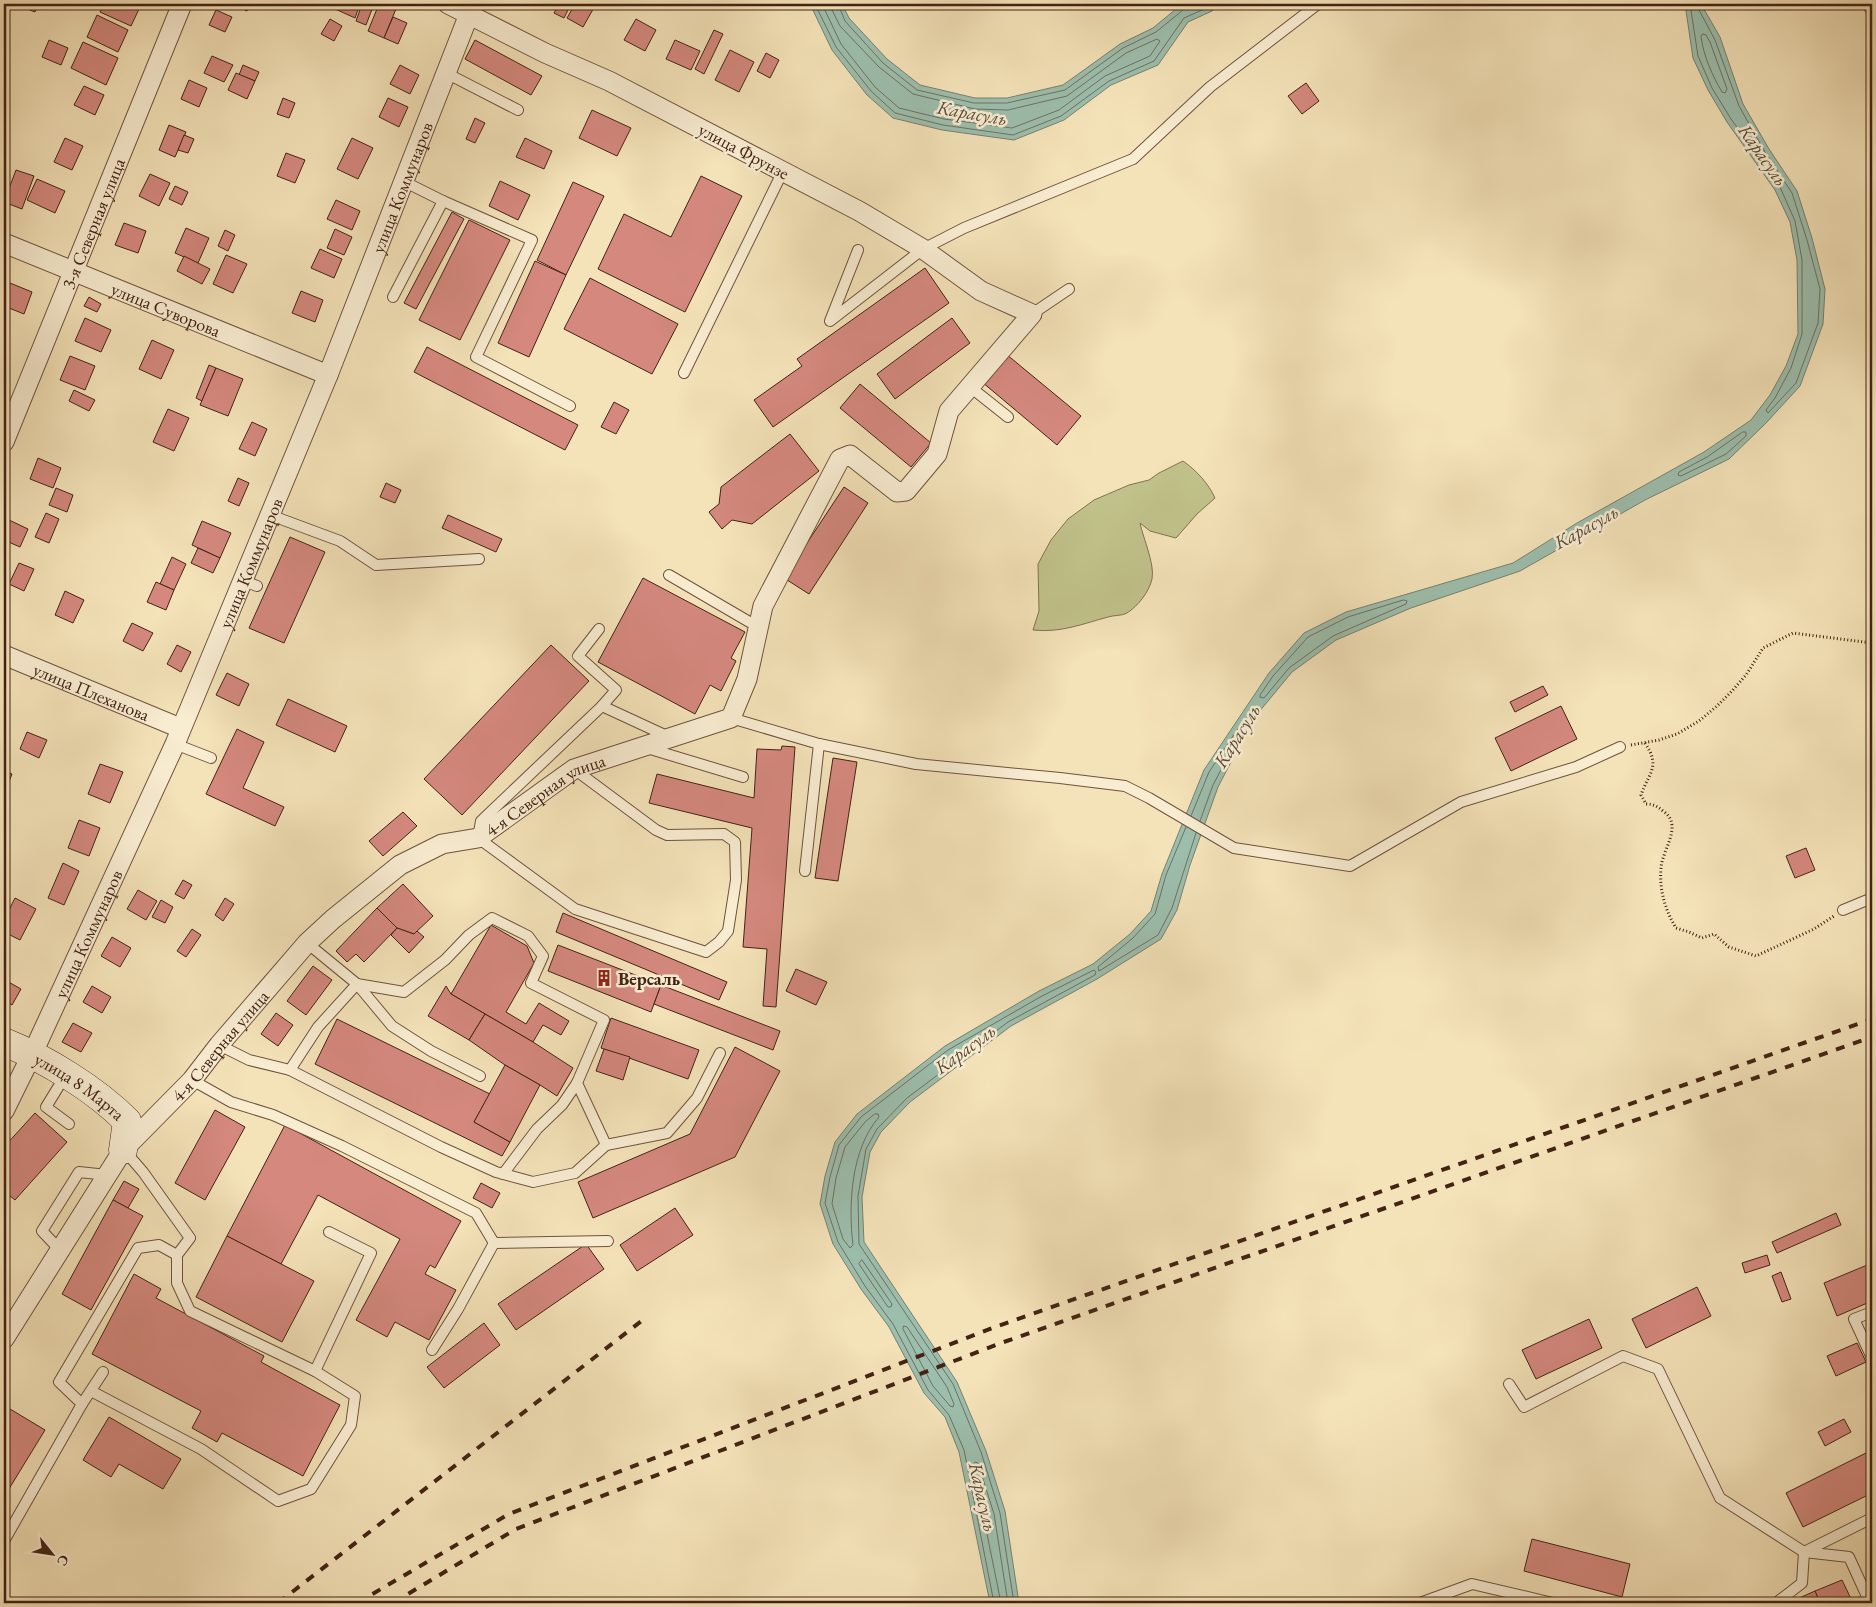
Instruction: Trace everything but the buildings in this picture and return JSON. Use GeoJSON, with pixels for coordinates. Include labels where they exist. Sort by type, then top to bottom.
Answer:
{"type":"FeatureCollection","features":[{"type":"Feature","properties":{"kind":"street","name":"3-я Северная улица"},"geometry":{"type":"LineString","coordinates":[[4,442],[72,270],[182,4]]}},
{"type":"Feature","properties":{"kind":"street","name":"улица Фрунзе"},"geometry":{"type":"LineString","coordinates":[[448,4],[471,9],[545,53],[609,81],[859,211],[923,249],[980,291],[1032,314]]}},
{"type":"Feature","properties":{"kind":"street","name":"улица Коммунаров"},"geometry":{"type":"LineString","coordinates":[[4,1111],[249,583],[270,515],[328,375],[471,9]]}},
{"type":"Feature","properties":{"kind":"street","name":"улица Суворова"},"geometry":{"type":"LineString","coordinates":[[4,243],[328,375]]}},
{"type":"Feature","properties":{"kind":"street"},"geometry":{"type":"LineString","coordinates":[[731,718],[747,679],[763,606],[840,459],[850,455],[897,492],[906,491],[937,454],[949,411],[1032,314]]}},
{"type":"Feature","properties":{"kind":"street","name":"улица Плеханова"},"geometry":{"type":"LineString","coordinates":[[4,656],[177,736]]}},
{"type":"Feature","properties":{"kind":"street","name":"4-я Северная улица"},"geometry":{"type":"LineString","coordinates":[[140,1120],[192,1080],[219,1045],[307,944],[332,919],[400,865],[442,844],[478,838],[574,769],[731,718]]}},
{"type":"Feature","properties":{"kind":"street","name":"улица 8 Марта"},"geometry":{"type":"LineString","coordinates":[[4,1042],[32,1054],[109,1103],[140,1120],[123,1150]]}},
{"type":"Feature","properties":{"kind":"street"},"geometry":{"type":"LineString","coordinates":[[4,1339],[123,1150]]}},
{"type":"Feature","properties":{"kind":"lane"},"geometry":{"type":"LineString","coordinates":[[858,250],[830,321],[923,249],[964,228],[1133,159],[1210,88],[1318,4]]}},
{"type":"Feature","properties":{"kind":"lane"},"geometry":{"type":"LineString","coordinates":[[1867,4],[1872,11]]}},
{"type":"Feature","properties":{"kind":"lane"},"geometry":{"type":"LineString","coordinates":[[446,73],[518,110]]}},
{"type":"Feature","properties":{"kind":"lane"},"geometry":{"type":"LineString","coordinates":[[684,373],[783,171]]}},
{"type":"Feature","properties":{"kind":"lane"},"geometry":{"type":"LineString","coordinates":[[404,182],[532,240],[476,357],[570,406]]}},
{"type":"Feature","properties":{"kind":"lane"},"geometry":{"type":"LineString","coordinates":[[393,298],[443,201]]}},
{"type":"Feature","properties":{"kind":"lane"},"geometry":{"type":"LineString","coordinates":[[1032,314],[1069,289]]}},
{"type":"Feature","properties":{"kind":"lane"},"geometry":{"type":"LineString","coordinates":[[970,386],[1008,418]]}},
{"type":"Feature","properties":{"kind":"lane"},"geometry":{"type":"LineString","coordinates":[[270,515],[340,541],[376,565],[479,558]]}},
{"type":"Feature","properties":{"kind":"lane"},"geometry":{"type":"LineString","coordinates":[[669,575],[758,627]]}},
{"type":"Feature","properties":{"kind":"lane"},"geometry":{"type":"LineString","coordinates":[[574,769],[666,836],[724,834],[735,842],[736,880],[728,931],[719,942],[706,952],[575,909],[478,838],[481,821],[602,706],[616,690],[578,656],[599,629]]}},
{"type":"Feature","properties":{"kind":"lane"},"geometry":{"type":"LineString","coordinates":[[602,706],[671,738]]}},
{"type":"Feature","properties":{"kind":"lane"},"geometry":{"type":"LineString","coordinates":[[731,718],[819,744],[916,764],[1125,786],[1234,848],[1350,866],[1461,802],[1576,767],[1620,747]]}},
{"type":"Feature","properties":{"kind":"lane"},"geometry":{"type":"LineString","coordinates":[[177,736],[211,758]]}},
{"type":"Feature","properties":{"kind":"lane"},"geometry":{"type":"LineString","coordinates":[[805,871],[819,744]]}},
{"type":"Feature","properties":{"kind":"lane"},"geometry":{"type":"LineString","coordinates":[[643,747],[742,777]]}},
{"type":"Feature","properties":{"kind":"lane"},"geometry":{"type":"LineString","coordinates":[[1843,910],[1872,898]]}},
{"type":"Feature","properties":{"kind":"lane"},"geometry":{"type":"LineString","coordinates":[[357,984],[404,992],[445,960],[469,935],[492,918],[528,936],[543,956],[531,983],[604,1020],[577,1084],[562,1105],[537,1129],[503,1174]]}},
{"type":"Feature","properties":{"kind":"lane"},"geometry":{"type":"LineString","coordinates":[[307,944],[357,984],[392,1026],[431,1051],[480,1076]]}},
{"type":"Feature","properties":{"kind":"lane"},"geometry":{"type":"LineString","coordinates":[[290,1070],[318,1027],[357,984]]}},
{"type":"Feature","properties":{"kind":"lane"},"geometry":{"type":"LineString","coordinates":[[219,1045],[249,1060],[290,1070],[441,1147],[503,1174],[533,1182],[575,1173],[606,1145],[667,1133],[697,1098],[720,1052]]}},
{"type":"Feature","properties":{"kind":"lane"},"geometry":{"type":"LineString","coordinates":[[66,1075],[46,1107],[68,1124]]}},
{"type":"Feature","properties":{"kind":"lane"},"geometry":{"type":"LineString","coordinates":[[192,1080],[231,1102],[273,1115],[342,1146],[476,1213],[494,1243]]}},
{"type":"Feature","properties":{"kind":"lane"},"geometry":{"type":"LineString","coordinates":[[577,1084],[606,1145]]}},
{"type":"Feature","properties":{"kind":"lane"},"geometry":{"type":"LineString","coordinates":[[91,1391],[201,1449],[278,1501],[311,1489],[351,1425],[355,1396],[315,1371],[190,1312],[177,1283],[178,1256],[190,1238],[143,1172],[123,1150]]}},
{"type":"Feature","properties":{"kind":"lane"},"geometry":{"type":"LineString","coordinates":[[60,1250],[42,1231],[79,1172],[107,1175]]}},
{"type":"Feature","properties":{"kind":"lane"},"geometry":{"type":"LineString","coordinates":[[315,1371],[371,1253],[329,1232]]}},
{"type":"Feature","properties":{"kind":"lane"},"geometry":{"type":"LineString","coordinates":[[494,1243],[608,1242]]}},
{"type":"Feature","properties":{"kind":"lane"},"geometry":{"type":"LineString","coordinates":[[432,1350],[458,1309],[494,1243]]}},
{"type":"Feature","properties":{"kind":"lane"},"geometry":{"type":"LineString","coordinates":[[82,1404],[60,1382],[138,1248],[159,1245],[178,1256]]}},
{"type":"Feature","properties":{"kind":"lane"},"geometry":{"type":"LineString","coordinates":[[1872,1312],[1854,1319],[1872,1358]]}},
{"type":"Feature","properties":{"kind":"lane"},"geometry":{"type":"LineString","coordinates":[[1509,1384],[1524,1407],[1623,1356],[1658,1369],[1720,1498],[1804,1552],[1849,1557],[1870,1603]]}},
{"type":"Feature","properties":{"kind":"lane"},"geometry":{"type":"LineString","coordinates":[[4,1541],[82,1404],[103,1372]]}},
{"type":"Feature","properties":{"kind":"lane"},"geometry":{"type":"LineString","coordinates":[[1804,1552],[1872,1518]]}},
{"type":"Feature","properties":{"kind":"lane"},"geometry":{"type":"LineString","coordinates":[[1776,1603],[1802,1582],[1804,1552]]}},
{"type":"Feature","properties":{"kind":"lane"},"geometry":{"type":"LineString","coordinates":[[1420,1603],[1472,1584],[1553,1603]]}},
{"type":"Feature","properties":{"kind":"path"},"geometry":{"type":"LineString","coordinates":[[1843,910],[1814,929],[1756,956],[1729,947],[1714,934],[1702,938],[1676,928],[1670,918],[1662,895],[1661,867],[1672,835],[1671,823],[1666,813],[1653,804],[1646,804],[1640,795],[1654,764],[1653,755],[1645,743],[1677,734],[1705,716],[1736,686],[1763,648],[1775,640],[1793,633],[1872,643]]}},
{"type":"Feature","properties":{"kind":"green space"},"geometry":{"type":"Polygon","coordinates":[[[1183,461],[1202,478],[1215,498],[1197,514],[1176,538],[1150,531],[1140,523],[1152,566],[1152,579],[1146,594],[1139,603],[1123,615],[1110,616],[1062,629],[1033,630],[1039,611],[1038,564],[1051,540],[1068,519],[1094,500],[1129,485],[1149,480],[1183,461]]]}},
{"type":"Feature","properties":{"kind":"water","name":"Карасуль"},"geometry":{"type":"Polygon","coordinates":[[[810,4],[842,4],[849,18],[887,59],[920,85],[975,98],[1007,98],[1063,85],[1120,44],[1153,28],[1182,4],[1218,4],[1212,11],[1188,22],[1158,65],[1111,85],[1064,120],[1014,140],[942,130],[893,118],[867,95],[832,50],[810,4]]]}},
{"type":"Feature","properties":{"kind":"water","name":"Карасуль"},"geometry":{"type":"Polygon","coordinates":[[[1685,4],[1701,4],[1720,37],[1743,104],[1769,149],[1797,191],[1812,238],[1825,289],[1823,324],[1800,386],[1729,459],[1645,500],[1520,571],[1411,608],[1336,640],[1292,672],[1254,718],[1218,787],[1190,865],[1177,910],[1161,939],[1097,979],[1011,1026],[910,1102],[881,1132],[870,1152],[862,1197],[864,1242],[957,1382],[986,1451],[1005,1511],[1019,1603],[990,1603],[959,1452],[945,1417],[924,1393],[889,1327],[861,1289],[833,1244],[820,1204],[825,1176],[835,1142],[857,1114],[945,1046],[1039,991],[1093,964],[1130,934],[1151,911],[1162,874],[1204,770],[1269,673],[1304,633],[1346,612],[1513,563],[1577,523],[1704,452],[1751,420],[1770,395],[1786,366],[1798,334],[1797,260],[1790,222],[1775,190],[1727,122],[1708,90],[1693,58],[1685,4]]]}},
{"type":"Feature","properties":{"kind":"railway"},"geometry":{"type":"LineString","coordinates":[[357,1603],[509,1514],[995,1327],[1872,1019]]}},
{"type":"Feature","properties":{"kind":"railway"},"geometry":{"type":"LineString","coordinates":[[393,1603],[516,1529],[1001,1343],[1872,1037]]}},
{"type":"Feature","properties":{"kind":"railway"},"geometry":{"type":"LineString","coordinates":[[278,1603],[644,1319]]}},
{"type":"Feature","properties":{"kind":"place","name":"Версаль"},"geometry":{"type":"Point","coordinates":[604,978]}}]}
